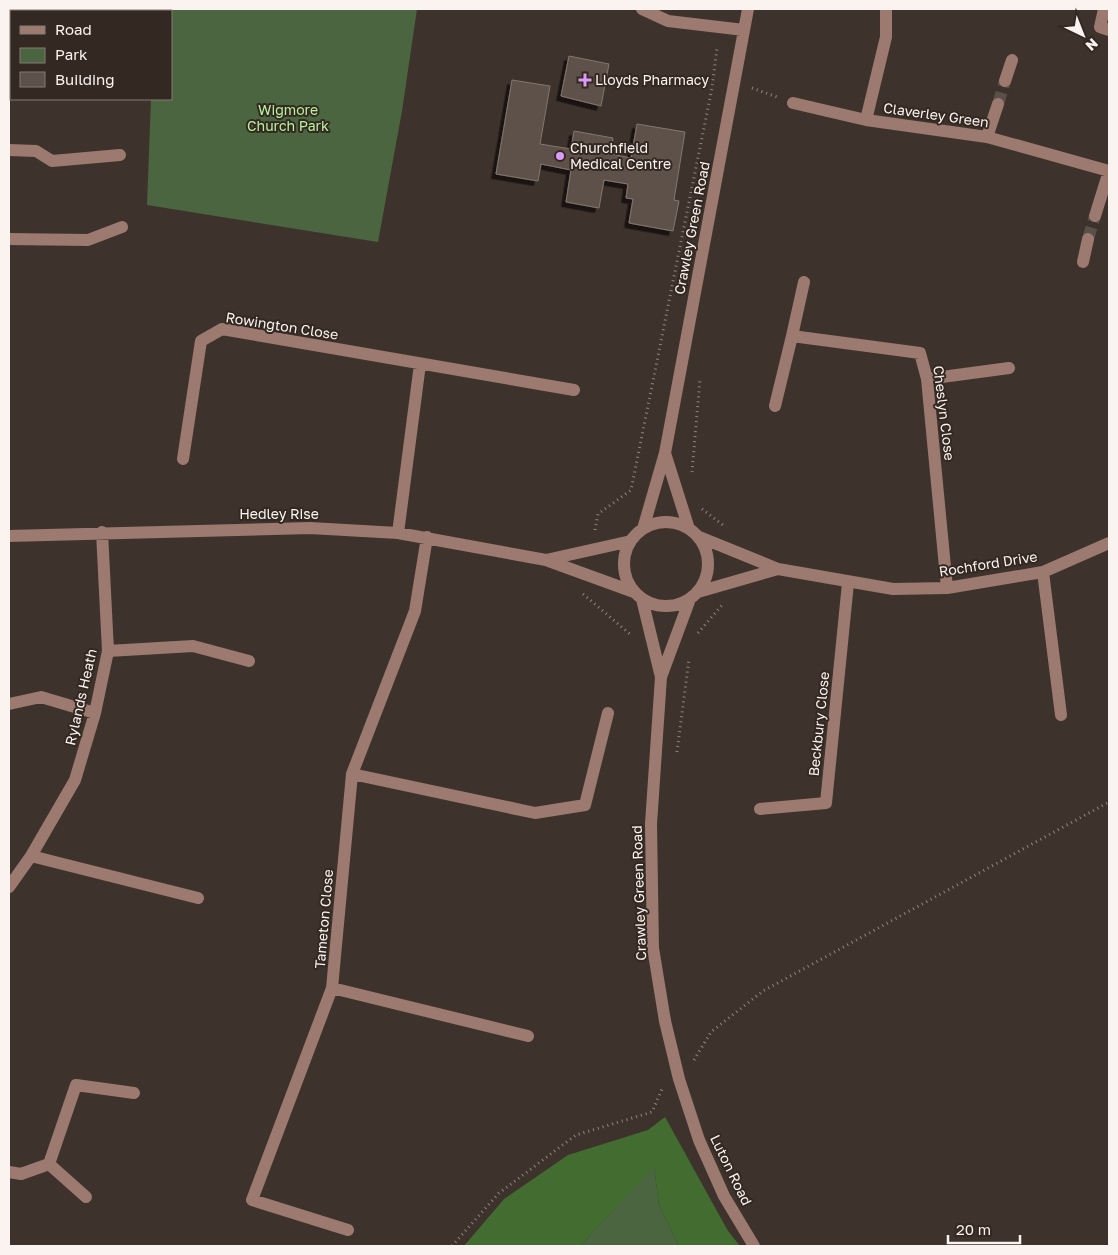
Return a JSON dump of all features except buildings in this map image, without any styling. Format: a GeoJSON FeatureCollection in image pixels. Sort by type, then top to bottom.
{"type":"FeatureCollection","features":[{"type":"Feature","properties":{"kind":"street"},"geometry":{"type":"LineString","coordinates":[[642,9],[668,21],[744,30]]}},
{"type":"Feature","properties":{"kind":"street","name":"Crawley Green Road"},"geometry":{"type":"LineString","coordinates":[[643,529],[665,453],[748,9]]}},
{"type":"Feature","properties":{"kind":"street","name":"Claverley Green"},"geometry":{"type":"LineString","coordinates":[[886,9],[886,36],[866,120],[988,137],[1109,171]]}},
{"type":"Feature","properties":{"kind":"street"},"geometry":{"type":"LineString","coordinates":[[1104,9],[1100,26],[1109,30]]}},
{"type":"Feature","properties":{"kind":"street"},"geometry":{"type":"LineString","coordinates":[[1005,81],[1012,60]]}},
{"type":"Feature","properties":{"kind":"street"},"geometry":{"type":"LineString","coordinates":[[793,103],[866,120]]}},
{"type":"Feature","properties":{"kind":"street"},"geometry":{"type":"LineString","coordinates":[[988,137],[998,104]]}},
{"type":"Feature","properties":{"kind":"street"},"geometry":{"type":"LineString","coordinates":[[9,150],[36,151],[52,161],[120,155]]}},
{"type":"Feature","properties":{"kind":"street"},"geometry":{"type":"LineString","coordinates":[[1095,216],[1109,171]]}},
{"type":"Feature","properties":{"kind":"street"},"geometry":{"type":"LineString","coordinates":[[9,239],[88,240],[122,227]]}},
{"type":"Feature","properties":{"kind":"street"},"geometry":{"type":"LineString","coordinates":[[1083,262],[1088,239]]}},
{"type":"Feature","properties":{"kind":"street"},"geometry":{"type":"LineString","coordinates":[[775,406],[804,282]]}},
{"type":"Feature","properties":{"kind":"street","name":"Rowington Close"},"geometry":{"type":"LineString","coordinates":[[183,458],[201,340],[222,328],[574,390]]}},
{"type":"Feature","properties":{"kind":"street","name":"Cheslyn Close"},"geometry":{"type":"LineString","coordinates":[[792,336],[920,353],[926,379],[947,588]]}},
{"type":"Feature","properties":{"kind":"street"},"geometry":{"type":"LineString","coordinates":[[398,533],[420,364]]}},
{"type":"Feature","properties":{"kind":"street"},"geometry":{"type":"LineString","coordinates":[[926,379],[1009,368]]}},
{"type":"Feature","properties":{"kind":"street","name":"Crawley Green Road"},"geometry":{"type":"LineString","coordinates":[[665,453],[693,532]]}},
{"type":"Feature","properties":{"kind":"street"},"geometry":{"type":"LineString","coordinates":[[666,522],[693,532],[704,546],[708,557],[705,581],[694,595],[681,604],[661,606],[638,595],[627,580],[624,566],[626,553],[631,540],[643,529],[654,524],[666,522]]}},
{"type":"Feature","properties":{"kind":"street","name":"Hedley Rise"},"geometry":{"type":"LineString","coordinates":[[9,536],[102,532],[310,528],[398,533],[546,560],[638,595]]}},
{"type":"Feature","properties":{"kind":"street","name":"Rylands Heath"},"geometry":{"type":"LineString","coordinates":[[9,887],[31,856],[75,780],[95,713],[108,651],[102,532]]}},
{"type":"Feature","properties":{"kind":"street","name":"Rochford Drive"},"geometry":{"type":"LineString","coordinates":[[693,532],[778,569],[848,583],[892,589],[947,588],[1043,572],[1109,543]]}},
{"type":"Feature","properties":{"kind":"street","name":"Tameton Close"},"geometry":{"type":"LineString","coordinates":[[348,1230],[252,1200],[332,988],[352,774],[415,611],[427,537]]}},
{"type":"Feature","properties":{"kind":"street","name":"Hedley Rise"},"geometry":{"type":"LineString","coordinates":[[546,560],[631,540]]}},
{"type":"Feature","properties":{"kind":"street","name":"Rochford Drive"},"geometry":{"type":"LineString","coordinates":[[694,595],[778,569]]}},
{"type":"Feature","properties":{"kind":"street"},"geometry":{"type":"LineString","coordinates":[[1043,572],[1061,715]]}},
{"type":"Feature","properties":{"kind":"street","name":"Beckbury Close"},"geometry":{"type":"LineString","coordinates":[[760,809],[826,803],[848,583]]}},
{"type":"Feature","properties":{"kind":"street","name":"Crawley Green Road"},"geometry":{"type":"LineString","coordinates":[[638,595],[661,677]]}},
{"type":"Feature","properties":{"kind":"street","name":"Crawley Green Road"},"geometry":{"type":"LineString","coordinates":[[687,1104],[665,1021],[653,948],[651,824],[661,677],[694,595]]}},
{"type":"Feature","properties":{"kind":"street"},"geometry":{"type":"LineString","coordinates":[[108,651],[193,646],[249,661]]}},
{"type":"Feature","properties":{"kind":"street"},"geometry":{"type":"LineString","coordinates":[[9,704],[40,697],[95,713]]}},
{"type":"Feature","properties":{"kind":"street"},"geometry":{"type":"LineString","coordinates":[[352,774],[535,813],[585,805],[608,713]]}},
{"type":"Feature","properties":{"kind":"street"},"geometry":{"type":"LineString","coordinates":[[31,856],[198,898]]}},
{"type":"Feature","properties":{"kind":"street"},"geometry":{"type":"LineString","coordinates":[[332,988],[528,1036]]}},
{"type":"Feature","properties":{"kind":"street"},"geometry":{"type":"LineString","coordinates":[[49,1164],[76,1085],[134,1093]]}},
{"type":"Feature","properties":{"kind":"street","name":"Luton Road"},"geometry":{"type":"LineString","coordinates":[[687,1104],[699,1140],[724,1196],[754,1246]]}},
{"type":"Feature","properties":{"kind":"street"},"geometry":{"type":"LineString","coordinates":[[9,1172],[21,1174],[49,1164]]}},
{"type":"Feature","properties":{"kind":"street"},"geometry":{"type":"LineString","coordinates":[[49,1164],[86,1197]]}},
{"type":"Feature","properties":{"kind":"path"},"geometry":{"type":"LineString","coordinates":[[593,538],[598,514],[631,490],[712,88],[717,48]]}},
{"type":"Feature","properties":{"kind":"path"},"geometry":{"type":"LineString","coordinates":[[747,86],[793,103]]}},
{"type":"Feature","properties":{"kind":"path"},"geometry":{"type":"LineString","coordinates":[[691,478],[700,376]]}},
{"type":"Feature","properties":{"kind":"path"},"geometry":{"type":"LineString","coordinates":[[699,507],[727,528]]}},
{"type":"Feature","properties":{"kind":"path"},"geometry":{"type":"LineString","coordinates":[[698,634],[724,604]]}},
{"type":"Feature","properties":{"kind":"path"},"geometry":{"type":"LineString","coordinates":[[676,756],[689,658]]}},
{"type":"Feature","properties":{"kind":"path"},"geometry":{"type":"LineString","coordinates":[[452,1246],[499,1193],[568,1141],[576,1136],[652,1112],[663,1088],[679,1079],[697,1056],[711,1032],[763,991],[1109,802]]}},
{"type":"Feature","properties":{"kind":"green space","name":"Wigmore Church Park"},"geometry":{"type":"Polygon","coordinates":[[[9,9],[417,9],[402,111],[378,242],[147,205],[151,100],[172,100],[172,10],[10,10],[9,18],[9,9]]]}},
{"type":"Feature","properties":{"kind":"green space"},"geometry":{"type":"Polygon","coordinates":[[[665,1117],[728,1231],[740,1246],[679,1246],[659,1205],[654,1167],[580,1246],[464,1246],[504,1199],[568,1155],[648,1130],[665,1117]]]}},
{"type":"Feature","properties":{"kind":"green space"},"geometry":{"type":"Polygon","coordinates":[[[654,1166],[659,1205],[679,1246],[580,1246],[654,1166]]]}},
{"type":"Feature","properties":{"kind":"tunnel"},"geometry":{"type":"LineString","coordinates":[[998,104],[1005,81]]}},
{"type":"Feature","properties":{"kind":"tunnel"},"geometry":{"type":"LineString","coordinates":[[1088,239],[1095,216]]}},
{"type":"Feature","properties":{"kind":"place","name":"Lloyds Pharmacy"},"geometry":{"type":"Point","coordinates":[585,80]}},
{"type":"Feature","properties":{"kind":"place","name":"Churchfield Medical Centre"},"geometry":{"type":"Point","coordinates":[560,156]}}]}
